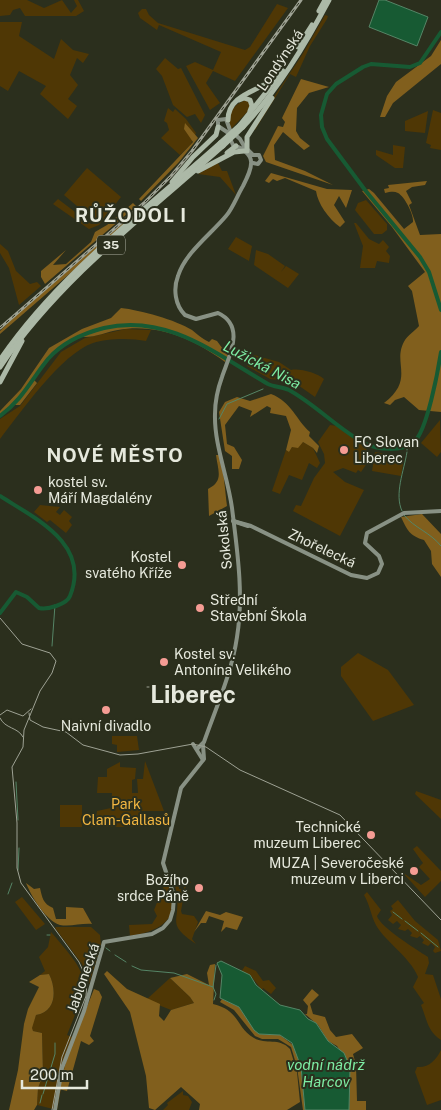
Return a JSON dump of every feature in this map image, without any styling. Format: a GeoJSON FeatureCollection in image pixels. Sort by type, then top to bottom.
{"type":"FeatureCollection","features":[{"type":"Feature","properties":{"kind":"highway","name":"Londýnská"},"geometry":{"type":"LineString","coordinates":[[242,126],[246,118],[281,77],[325,0]]}},
{"type":"Feature","properties":{"kind":"highway","name":"Londýnská"},"geometry":{"type":"LineString","coordinates":[[242,126],[281,77],[309,37],[329,0]]}},
{"type":"Feature","properties":{"kind":"highway","name":"35"},"geometry":{"type":"LineString","coordinates":[[236,101],[242,96],[281,77]]}},
{"type":"Feature","properties":{"kind":"highway","name":"35"},"geometry":{"type":"LineString","coordinates":[[246,151],[246,140],[281,77]]}},
{"type":"Feature","properties":{"kind":"highway"},"geometry":{"type":"LineString","coordinates":[[225,119],[236,101],[246,98],[251,101],[251,109],[246,118]]}},
{"type":"Feature","properties":{"kind":"highway","name":"35"},"geometry":{"type":"LineString","coordinates":[[239,144],[255,123]]}},
{"type":"Feature","properties":{"kind":"highway","name":"35"},"geometry":{"type":"LineString","coordinates":[[62,287],[185,179],[242,126]]}},
{"type":"Feature","properties":{"kind":"highway"},"geometry":{"type":"LineString","coordinates":[[160,196],[193,157],[216,135],[218,127]]}},
{"type":"Feature","properties":{"kind":"highway","name":"35"},"geometry":{"type":"LineString","coordinates":[[0,360],[29,323],[62,287],[160,196],[222,144]]}},
{"type":"Feature","properties":{"kind":"highway"},"geometry":{"type":"LineString","coordinates":[[216,161],[239,144]]}},
{"type":"Feature","properties":{"kind":"highway"},"geometry":{"type":"LineString","coordinates":[[185,179],[238,150],[246,151]]}},
{"type":"Feature","properties":{"kind":"highway","name":"35"},"geometry":{"type":"LineString","coordinates":[[0,367],[29,323]]}},
{"type":"Feature","properties":{"kind":"highway"},"geometry":{"type":"LineString","coordinates":[[0,354],[16,331],[29,323]]}},
{"type":"Feature","properties":{"kind":"highway"},"geometry":{"type":"LineString","coordinates":[[0,382],[29,323]]}},
{"type":"Feature","properties":{"kind":"main road"},"geometry":{"type":"LineString","coordinates":[[239,144],[225,119],[217,122],[218,127],[246,151]]}},
{"type":"Feature","properties":{"kind":"main road","name":"Sokolská"},"geometry":{"type":"LineString","coordinates":[[200,747],[223,686],[238,635],[240,587],[235,534],[232,506],[215,413],[218,390],[234,338],[232,327],[218,313],[196,319],[185,315],[177,303],[176,284],[183,265],[229,212],[253,162],[246,151]]}},
{"type":"Feature","properties":{"kind":"main road"},"geometry":{"type":"LineString","coordinates":[[232,506],[234,515],[242,524],[235,534]]}},
{"type":"Feature","properties":{"kind":"main road","name":"Zhořelecká"},"geometry":{"type":"LineString","coordinates":[[233,521],[253,528],[342,571],[367,578],[378,573],[382,564],[379,556],[366,544],[365,535],[379,525],[407,512],[441,511]]}},
{"type":"Feature","properties":{"kind":"main road"},"geometry":{"type":"LineString","coordinates":[[200,747],[204,759]]}},
{"type":"Feature","properties":{"kind":"main road"},"geometry":{"type":"LineString","coordinates":[[200,747],[204,759]]}},
{"type":"Feature","properties":{"kind":"main road","name":"Jablonecká"},"geometry":{"type":"LineString","coordinates":[[55,1110],[62,1068],[89,997],[104,942],[152,934],[163,928],[171,917],[173,892],[163,869],[163,863],[181,790],[204,759]]}},
{"type":"Feature","properties":{"kind":"green space"},"geometry":{"type":"Polygon","coordinates":[[[0,0],[27,0],[44,8],[62,0],[71,13],[77,6],[74,0],[78,0],[84,11],[76,16],[25,16],[20,8],[13,10],[10,15],[0,16],[0,0]]]}},
{"type":"Feature","properties":{"kind":"green space"},"geometry":{"type":"Polygon","coordinates":[[[277,4],[288,8],[235,81],[213,71],[206,83],[220,103],[210,110],[186,66],[195,62],[213,70],[221,52],[159,25],[157,30],[140,18],[138,13],[142,9],[146,9],[149,15],[158,23],[245,50],[250,47],[277,4]]]}},
{"type":"Feature","properties":{"kind":"green space"},"geometry":{"type":"Polygon","coordinates":[[[325,15],[328,16],[327,19],[310,46],[296,77],[290,74],[255,130],[253,128],[302,55],[325,15]]]}},
{"type":"Feature","properties":{"kind":"green space"},"geometry":{"type":"Polygon","coordinates":[[[0,22],[22,22],[19,36],[54,59],[61,39],[73,50],[89,54],[83,63],[77,58],[70,75],[78,85],[68,99],[77,106],[68,119],[40,94],[46,86],[19,71],[8,91],[0,86],[0,22]]]}},
{"type":"Feature","properties":{"kind":"green space"},"geometry":{"type":"Polygon","coordinates":[[[165,58],[178,69],[181,68],[205,115],[201,123],[195,114],[187,117],[173,105],[162,76],[156,69],[165,58]]]}},
{"type":"Feature","properties":{"kind":"green space"},"geometry":{"type":"Polygon","coordinates":[[[247,100],[250,104],[249,110],[231,129],[230,115],[234,107],[247,100]]]}},
{"type":"Feature","properties":{"kind":"green space"},"geometry":{"type":"Polygon","coordinates":[[[168,108],[173,112],[175,109],[186,119],[196,133],[191,144],[180,155],[161,138],[169,130],[167,123],[164,121],[168,108]]]}},
{"type":"Feature","properties":{"kind":"green space"},"geometry":{"type":"Polygon","coordinates":[[[433,110],[441,113],[441,150],[430,148],[431,145],[426,143],[433,110]]]}},
{"type":"Feature","properties":{"kind":"green space"},"geometry":{"type":"Polygon","coordinates":[[[428,111],[425,133],[405,131],[405,121],[428,111]]]}},
{"type":"Feature","properties":{"kind":"green space"},"geometry":{"type":"Polygon","coordinates":[[[393,145],[405,147],[403,168],[395,168],[376,155],[376,150],[393,155],[393,145]]]}},
{"type":"Feature","properties":{"kind":"green space"},"geometry":{"type":"Polygon","coordinates":[[[218,163],[222,171],[227,171],[236,195],[220,177],[198,174],[218,163]]]}},
{"type":"Feature","properties":{"kind":"green space"},"geometry":{"type":"Polygon","coordinates":[[[87,168],[121,197],[99,225],[89,229],[53,204],[58,199],[91,224],[97,223],[64,195],[87,168]]]}},
{"type":"Feature","properties":{"kind":"green space"},"geometry":{"type":"Polygon","coordinates":[[[366,200],[387,224],[387,230],[382,234],[374,234],[355,210],[358,203],[366,200]]]}},
{"type":"Feature","properties":{"kind":"green space"},"geometry":{"type":"Polygon","coordinates":[[[354,223],[369,239],[379,244],[383,240],[389,247],[386,251],[390,256],[389,263],[377,261],[375,268],[360,268],[363,246],[354,223]]]}},
{"type":"Feature","properties":{"kind":"green space"},"geometry":{"type":"Polygon","coordinates":[[[236,237],[252,246],[249,261],[228,249],[236,237]]]}},
{"type":"Feature","properties":{"kind":"green space"},"geometry":{"type":"Polygon","coordinates":[[[0,244],[8,251],[16,271],[30,284],[37,282],[41,286],[19,305],[9,268],[0,253],[0,244]]]}},
{"type":"Feature","properties":{"kind":"green space"},"geometry":{"type":"Polygon","coordinates":[[[256,250],[268,254],[285,266],[281,272],[286,266],[299,274],[288,288],[254,265],[256,250]]]}},
{"type":"Feature","properties":{"kind":"green space"},"geometry":{"type":"Polygon","coordinates":[[[126,329],[151,330],[146,341],[112,339],[93,343],[81,349],[42,385],[0,439],[0,419],[20,406],[61,352],[85,338],[126,329]]]}},
{"type":"Feature","properties":{"kind":"green space"},"geometry":{"type":"Polygon","coordinates":[[[254,355],[279,362],[291,370],[304,370],[324,379],[315,397],[285,376],[280,380],[270,379],[247,366],[254,355]]]}},
{"type":"Feature","properties":{"kind":"green space"},"geometry":{"type":"Polygon","coordinates":[[[440,420],[441,452],[437,457],[421,443],[440,420]]]}},
{"type":"Feature","properties":{"kind":"green space"},"geometry":{"type":"Polygon","coordinates":[[[330,425],[338,426],[366,447],[367,452],[372,456],[361,472],[358,470],[356,473],[343,468],[333,472],[345,482],[364,490],[340,536],[293,511],[296,505],[301,506],[314,478],[325,463],[324,454],[318,442],[330,425]]]}},
{"type":"Feature","properties":{"kind":"green space"},"geometry":{"type":"Polygon","coordinates":[[[303,442],[313,448],[320,463],[317,468],[309,463],[302,480],[289,475],[280,494],[272,491],[286,450],[289,452],[292,447],[303,442]]]}},
{"type":"Feature","properties":{"kind":"green space"},"geometry":{"type":"Polygon","coordinates":[[[375,452],[404,457],[401,476],[372,471],[375,452]]]}},
{"type":"Feature","properties":{"kind":"green space"},"geometry":{"type":"Polygon","coordinates":[[[40,505],[60,507],[56,512],[60,515],[64,510],[72,517],[69,521],[72,525],[66,533],[50,520],[47,522],[34,512],[40,505]]]}},
{"type":"Feature","properties":{"kind":"green space"},"geometry":{"type":"Polygon","coordinates":[[[358,653],[388,670],[414,705],[373,721],[341,676],[341,667],[358,653]]]}},
{"type":"Feature","properties":{"kind":"green space"},"geometry":{"type":"Polygon","coordinates":[[[112,736],[137,736],[139,750],[117,752],[117,745],[112,744],[112,736]]]}},
{"type":"Feature","properties":{"kind":"green space","name":"Park Clam-Gallasů"},"geometry":{"type":"Polygon","coordinates":[[[145,761],[164,811],[140,811],[140,827],[91,827],[96,818],[97,811],[111,808],[112,793],[97,793],[98,777],[107,777],[107,769],[120,762],[120,767],[136,768],[135,779],[132,780],[132,793],[138,793],[137,779],[143,779],[145,761]]]}},
{"type":"Feature","properties":{"kind":"green space"},"geometry":{"type":"Polygon","coordinates":[[[416,791],[441,800],[441,819],[415,794],[416,791]]]}},
{"type":"Feature","properties":{"kind":"green space"},"geometry":{"type":"Polygon","coordinates":[[[60,805],[82,805],[82,827],[60,827],[60,805]]]}},
{"type":"Feature","properties":{"kind":"green space"},"geometry":{"type":"Polygon","coordinates":[[[417,846],[441,871],[441,881],[425,897],[402,872],[421,885],[430,879],[419,867],[423,863],[413,849],[417,846]]]}},
{"type":"Feature","properties":{"kind":"green space"},"geometry":{"type":"Polygon","coordinates":[[[173,875],[179,877],[179,889],[184,889],[184,879],[191,882],[185,888],[181,911],[182,914],[194,916],[198,922],[192,939],[196,944],[181,932],[176,922],[177,894],[173,875]]]}},
{"type":"Feature","properties":{"kind":"green space"},"geometry":{"type":"Polygon","coordinates":[[[165,883],[167,883],[172,895],[173,905],[171,914],[166,921],[151,931],[130,936],[129,925],[152,924],[157,916],[154,910],[165,883]]]}},
{"type":"Feature","properties":{"kind":"green space"},"geometry":{"type":"Polygon","coordinates":[[[367,892],[381,910],[377,916],[380,921],[399,938],[428,957],[429,963],[425,974],[433,975],[441,999],[441,1040],[430,1029],[421,1005],[424,1003],[413,987],[418,977],[414,969],[378,928],[364,895],[367,892]]]}},
{"type":"Feature","properties":{"kind":"green space"},"geometry":{"type":"Polygon","coordinates":[[[22,897],[45,924],[36,930],[15,902],[22,897]]]}},
{"type":"Feature","properties":{"kind":"green space"},"geometry":{"type":"Polygon","coordinates":[[[398,900],[415,921],[438,940],[441,951],[435,953],[433,951],[435,947],[431,943],[428,946],[422,943],[424,940],[420,936],[417,938],[410,936],[412,933],[408,929],[405,931],[398,929],[401,925],[397,921],[393,924],[388,920],[392,915],[390,911],[393,909],[391,906],[398,900]]]}},
{"type":"Feature","properties":{"kind":"green space"},"geometry":{"type":"Polygon","coordinates":[[[56,927],[91,927],[100,935],[101,946],[89,984],[82,964],[56,927]]]}},
{"type":"Feature","properties":{"kind":"green space"},"geometry":{"type":"Polygon","coordinates":[[[51,932],[74,960],[83,980],[80,1001],[67,1035],[75,1038],[67,1058],[57,1110],[37,1105],[38,1088],[43,1075],[42,1033],[33,1031],[31,1028],[36,1015],[48,1010],[53,999],[52,980],[49,974],[40,975],[45,971],[39,957],[48,947],[51,932]]]}},
{"type":"Feature","properties":{"kind":"green space"},"geometry":{"type":"Polygon","coordinates":[[[245,966],[256,971],[263,981],[269,980],[276,988],[271,994],[263,988],[262,990],[250,975],[241,972],[245,966]]]}},
{"type":"Feature","properties":{"kind":"green space"},"geometry":{"type":"Polygon","coordinates":[[[170,978],[194,1003],[171,1010],[146,1000],[170,978]]]}},
{"type":"Feature","properties":{"kind":"green space"},"geometry":{"type":"Polygon","coordinates":[[[441,1050],[441,1100],[427,1105],[415,1072],[417,1067],[432,1063],[441,1050]]]}},
{"type":"Feature","properties":{"kind":"green space"},"geometry":{"type":"Polygon","coordinates":[[[183,1091],[183,1095],[188,1096],[192,1102],[189,1110],[163,1110],[168,1105],[167,1103],[183,1091]]]}},
{"type":"Feature","properties":{"kind":"shaded area"},"geometry":{"type":"Polygon","coordinates":[[[441,40],[441,64],[393,103],[385,117],[380,117],[387,96],[396,82],[431,56],[441,40]]]}},
{"type":"Feature","properties":{"kind":"shaded area"},"geometry":{"type":"Polygon","coordinates":[[[301,79],[329,87],[309,93],[297,108],[296,131],[300,138],[310,146],[304,150],[283,132],[274,145],[275,160],[305,171],[333,185],[266,162],[263,156],[278,126],[283,127],[285,122],[282,118],[301,79]]]}},
{"type":"Feature","properties":{"kind":"shaded area"},"geometry":{"type":"Polygon","coordinates":[[[185,123],[198,138],[179,162],[141,201],[139,199],[193,142],[184,129],[185,123]]]}},
{"type":"Feature","properties":{"kind":"shaded area"},"geometry":{"type":"Polygon","coordinates":[[[271,173],[327,189],[352,190],[346,208],[339,196],[334,205],[345,222],[340,227],[331,219],[321,206],[316,191],[285,178],[277,181],[273,179],[269,183],[265,181],[271,173]]]}},
{"type":"Feature","properties":{"kind":"shaded area"},"geometry":{"type":"Polygon","coordinates":[[[427,181],[425,185],[412,187],[406,191],[412,203],[409,205],[420,235],[441,234],[441,412],[419,410],[404,397],[395,400],[390,405],[384,403],[394,394],[399,386],[401,378],[401,348],[408,336],[419,326],[412,291],[408,286],[425,272],[392,227],[362,191],[369,189],[374,193],[404,229],[413,222],[408,206],[398,193],[385,193],[384,189],[389,188],[388,185],[427,181]]]}},
{"type":"Feature","properties":{"kind":"shaded area"},"geometry":{"type":"Polygon","coordinates":[[[133,203],[136,206],[134,208],[45,284],[41,277],[41,271],[66,250],[53,265],[66,264],[91,242],[95,232],[107,225],[133,203]]]}},
{"type":"Feature","properties":{"kind":"shaded area"},"geometry":{"type":"Polygon","coordinates":[[[137,211],[134,218],[0,334],[0,331],[17,314],[137,211]]]}},
{"type":"Feature","properties":{"kind":"shaded area"},"geometry":{"type":"Polygon","coordinates":[[[121,308],[158,316],[185,326],[209,342],[212,339],[217,341],[228,356],[225,362],[188,340],[161,331],[147,329],[133,328],[87,337],[77,336],[52,355],[33,379],[37,383],[20,405],[13,405],[0,416],[0,411],[21,389],[49,348],[82,329],[111,318],[121,308]]]}},
{"type":"Feature","properties":{"kind":"shaded area"},"geometry":{"type":"Polygon","coordinates":[[[271,394],[289,406],[310,432],[309,436],[319,446],[317,453],[303,442],[298,448],[292,447],[289,452],[286,450],[291,430],[286,416],[270,413],[271,408],[267,406],[250,417],[252,411],[239,406],[225,425],[227,444],[234,447],[242,460],[239,469],[232,469],[232,456],[225,451],[219,412],[225,402],[237,397],[250,401],[271,394]]]}},
{"type":"Feature","properties":{"kind":"shaded area"},"geometry":{"type":"Polygon","coordinates":[[[216,455],[220,455],[227,506],[209,516],[208,489],[216,483],[219,475],[216,455]]]}},
{"type":"Feature","properties":{"kind":"shaded area"},"geometry":{"type":"Polygon","coordinates":[[[422,514],[441,534],[441,577],[432,564],[431,551],[424,540],[415,537],[410,532],[401,517],[422,514]]]}},
{"type":"Feature","properties":{"kind":"shaded area"},"geometry":{"type":"Polygon","coordinates":[[[26,883],[34,889],[40,888],[45,902],[53,908],[56,919],[66,919],[66,907],[83,908],[92,924],[60,925],[55,923],[44,913],[26,883]]]}},
{"type":"Feature","properties":{"kind":"shaded area"},"geometry":{"type":"Polygon","coordinates":[[[206,911],[220,915],[226,912],[243,917],[237,930],[226,927],[221,932],[224,921],[209,916],[206,923],[201,923],[194,932],[206,911]]]}},
{"type":"Feature","properties":{"kind":"shaded area"},"geometry":{"type":"Polygon","coordinates":[[[215,964],[213,1004],[229,1011],[248,1034],[254,1038],[281,1043],[290,1049],[297,1072],[300,1102],[287,1110],[199,1110],[200,1104],[181,1087],[155,1110],[149,1108],[146,1076],[130,1012],[104,974],[107,971],[127,989],[160,1004],[159,1016],[164,1021],[171,1010],[194,1003],[170,978],[187,974],[209,985],[207,973],[210,965],[215,964]]]}},
{"type":"Feature","properties":{"kind":"shaded area"},"geometry":{"type":"Polygon","coordinates":[[[49,974],[52,980],[53,999],[48,1010],[36,1015],[32,1028],[33,1031],[42,1033],[43,1075],[38,1088],[37,1105],[34,1110],[9,1110],[18,1070],[24,1024],[28,1009],[39,987],[29,982],[40,975],[49,974]]]}},
{"type":"Feature","properties":{"kind":"shaded area"},"geometry":{"type":"Polygon","coordinates":[[[94,989],[99,991],[102,997],[90,1036],[94,1041],[89,1045],[81,1041],[67,1091],[59,1089],[67,1058],[94,989]]]}},
{"type":"Feature","properties":{"kind":"shaded area"},"geometry":{"type":"Polygon","coordinates":[[[312,989],[319,995],[310,1004],[313,1014],[325,1017],[330,1030],[336,1037],[352,1034],[363,1048],[353,1054],[356,1065],[357,1101],[366,1101],[366,1110],[349,1110],[350,1067],[337,1046],[328,1041],[318,1025],[305,1014],[307,1014],[308,1006],[303,1000],[312,989]]]}},
{"type":"Feature","properties":{"kind":"shaded area"},"geometry":{"type":"Polygon","coordinates":[[[222,999],[239,1007],[259,1034],[280,1035],[294,1046],[301,1068],[305,1110],[303,1110],[297,1067],[291,1047],[278,1039],[262,1039],[255,1036],[234,1010],[220,1002],[222,999]]]}},
{"type":"Feature","properties":{"kind":"water"},"geometry":{"type":"Polygon","coordinates":[[[379,0],[385,0],[428,17],[417,46],[369,27],[379,0]]]}},
{"type":"Feature","properties":{"kind":"water","name":"vodní nádrž Harcov"},"geometry":{"type":"Polygon","coordinates":[[[221,961],[250,975],[256,985],[280,1005],[300,1010],[308,1019],[316,1023],[328,1041],[344,1053],[350,1067],[349,1110],[305,1110],[301,1067],[292,1043],[280,1035],[259,1034],[254,1030],[239,1007],[220,998],[222,975],[217,963],[221,961]]]}},
{"type":"Feature","properties":{"kind":"waterway","name":"Lužická Nisa"},"geometry":{"type":"LineString","coordinates":[[441,32],[420,63],[410,67],[371,64],[336,84],[327,94],[321,115],[322,127],[327,139],[365,190],[420,257],[429,272],[441,310]]}},
{"type":"Feature","properties":{"kind":"waterway","name":"Lužická Nisa"},"geometry":{"type":"LineString","coordinates":[[0,416],[21,396],[48,359],[67,343],[104,328],[127,325],[149,326],[170,331],[190,339],[268,384],[289,390],[364,443],[382,448],[396,449],[409,445],[419,436],[431,400],[441,352]]}},
{"type":"Feature","properties":{"kind":"waterway"},"geometry":{"type":"LineString","coordinates":[[219,419],[227,404],[263,389]]}},
{"type":"Feature","properties":{"kind":"waterway"},"geometry":{"type":"LineString","coordinates":[[402,511],[399,490],[407,452]]}},
{"type":"Feature","properties":{"kind":"waterway","name":"Lužická Nisa"},"geometry":{"type":"LineString","coordinates":[[0,496],[44,524],[56,535],[67,548],[73,562],[74,578],[70,596],[65,602],[57,606],[39,608],[27,597],[16,592],[0,613]]}},
{"type":"Feature","properties":{"kind":"waterway"},"geometry":{"type":"LineString","coordinates":[[404,515],[441,546]]}},
{"type":"Feature","properties":{"kind":"waterway"},"geometry":{"type":"LineString","coordinates":[[52,646],[55,605]]}},
{"type":"Feature","properties":{"kind":"waterway"},"geometry":{"type":"LineString","coordinates":[[16,782],[18,820]]}},
{"type":"Feature","properties":{"kind":"waterway"},"geometry":{"type":"LineString","coordinates":[[18,870],[19,848]]}},
{"type":"Feature","properties":{"kind":"waterway"},"geometry":{"type":"LineString","coordinates":[[8,894],[12,883]]}},
{"type":"Feature","properties":{"kind":"waterway"},"geometry":{"type":"LineString","coordinates":[[393,912],[402,919]]}},
{"type":"Feature","properties":{"kind":"waterway"},"geometry":{"type":"LineString","coordinates":[[405,921],[418,931]]}},
{"type":"Feature","properties":{"kind":"waterway"},"geometry":{"type":"LineString","coordinates":[[421,933],[438,947]]}},
{"type":"Feature","properties":{"kind":"waterway"},"geometry":{"type":"LineString","coordinates":[[106,948],[110,951]]}},
{"type":"Feature","properties":{"kind":"waterway"},"geometry":{"type":"LineString","coordinates":[[115,955],[126,962]]}},
{"type":"Feature","properties":{"kind":"waterway"},"geometry":{"type":"LineString","coordinates":[[132,966],[141,970],[174,973],[213,987],[216,965]]}},
{"type":"Feature","properties":{"kind":"waterway"},"geometry":{"type":"LineString","coordinates":[[213,987],[216,994],[214,1000]]}},
{"type":"Feature","properties":{"kind":"waterway"},"geometry":{"type":"LineString","coordinates":[[43,1094],[55,1054],[55,1043]]}},
{"type":"Feature","properties":{"kind":"waterway"},"geometry":{"type":"LineString","coordinates":[[40,1103],[42,1095]]}},
{"type":"Feature","properties":{"kind":"tram line"},"geometry":{"type":"LineString","coordinates":[[0,618],[22,644],[50,653],[56,661],[52,673],[40,691],[24,730],[23,747],[12,767],[17,823],[17,868],[21,883],[79,962],[87,980],[86,996],[62,1057],[52,1110]]}},
{"type":"Feature","properties":{"kind":"tram line"},"geometry":{"type":"LineString","coordinates":[[0,715],[7,710],[23,716],[31,709]]}},
{"type":"Feature","properties":{"kind":"tram line"},"geometry":{"type":"LineString","coordinates":[[29,713],[30,720],[43,727],[66,732],[83,745],[120,755],[138,754],[193,744],[206,747],[240,770],[340,815],[441,920]]}},
{"type":"Feature","properties":{"kind":"tram line"},"geometry":{"type":"LineString","coordinates":[[0,718],[2,722],[18,731],[23,737]]}},
{"type":"Feature","properties":{"kind":"railway"},"geometry":{"type":"LineString","coordinates":[[0,328],[144,203],[171,176],[192,151],[301,0]]}},
{"type":"Feature","properties":{"kind":"place","name":"FC Slovan Liberec"},"geometry":{"type":"Point","coordinates":[344,450]}},
{"type":"Feature","properties":{"kind":"place","name":"kostel sv. Máří Magdalény"},"geometry":{"type":"Point","coordinates":[38,490]}},
{"type":"Feature","properties":{"kind":"place","name":"Kostel svatého Kříže"},"geometry":{"type":"Point","coordinates":[182,565]}},
{"type":"Feature","properties":{"kind":"place","name":"Střední Stavební Škola"},"geometry":{"type":"Point","coordinates":[200,608]}},
{"type":"Feature","properties":{"kind":"place","name":"Kostel sv. Antonína Velikého"},"geometry":{"type":"Point","coordinates":[164,662]}},
{"type":"Feature","properties":{"kind":"place","name":"Naivní divadlo"},"geometry":{"type":"Point","coordinates":[106,710]}},
{"type":"Feature","properties":{"kind":"place","name":"Technické muzeum Liberec"},"geometry":{"type":"Point","coordinates":[371,835]}},
{"type":"Feature","properties":{"kind":"place","name":"MUZA | Severočeské muzeum v Liberci"},"geometry":{"type":"Point","coordinates":[414,871]}},
{"type":"Feature","properties":{"kind":"place","name":"Božího srdce Páně"},"geometry":{"type":"Point","coordinates":[199,888]}},
{"type":"Feature","properties":{"kind":"district","name":"RŮŽODOL I"},"geometry":{"type":"Point","coordinates":[131,215]}},
{"type":"Feature","properties":{"kind":"district","name":"NOVÉ MĚSTO"},"geometry":{"type":"Point","coordinates":[115,455]}},
{"type":"Feature","properties":{"kind":"district","name":"Liberec"},"geometry":{"type":"Point","coordinates":[193,695]}}]}
